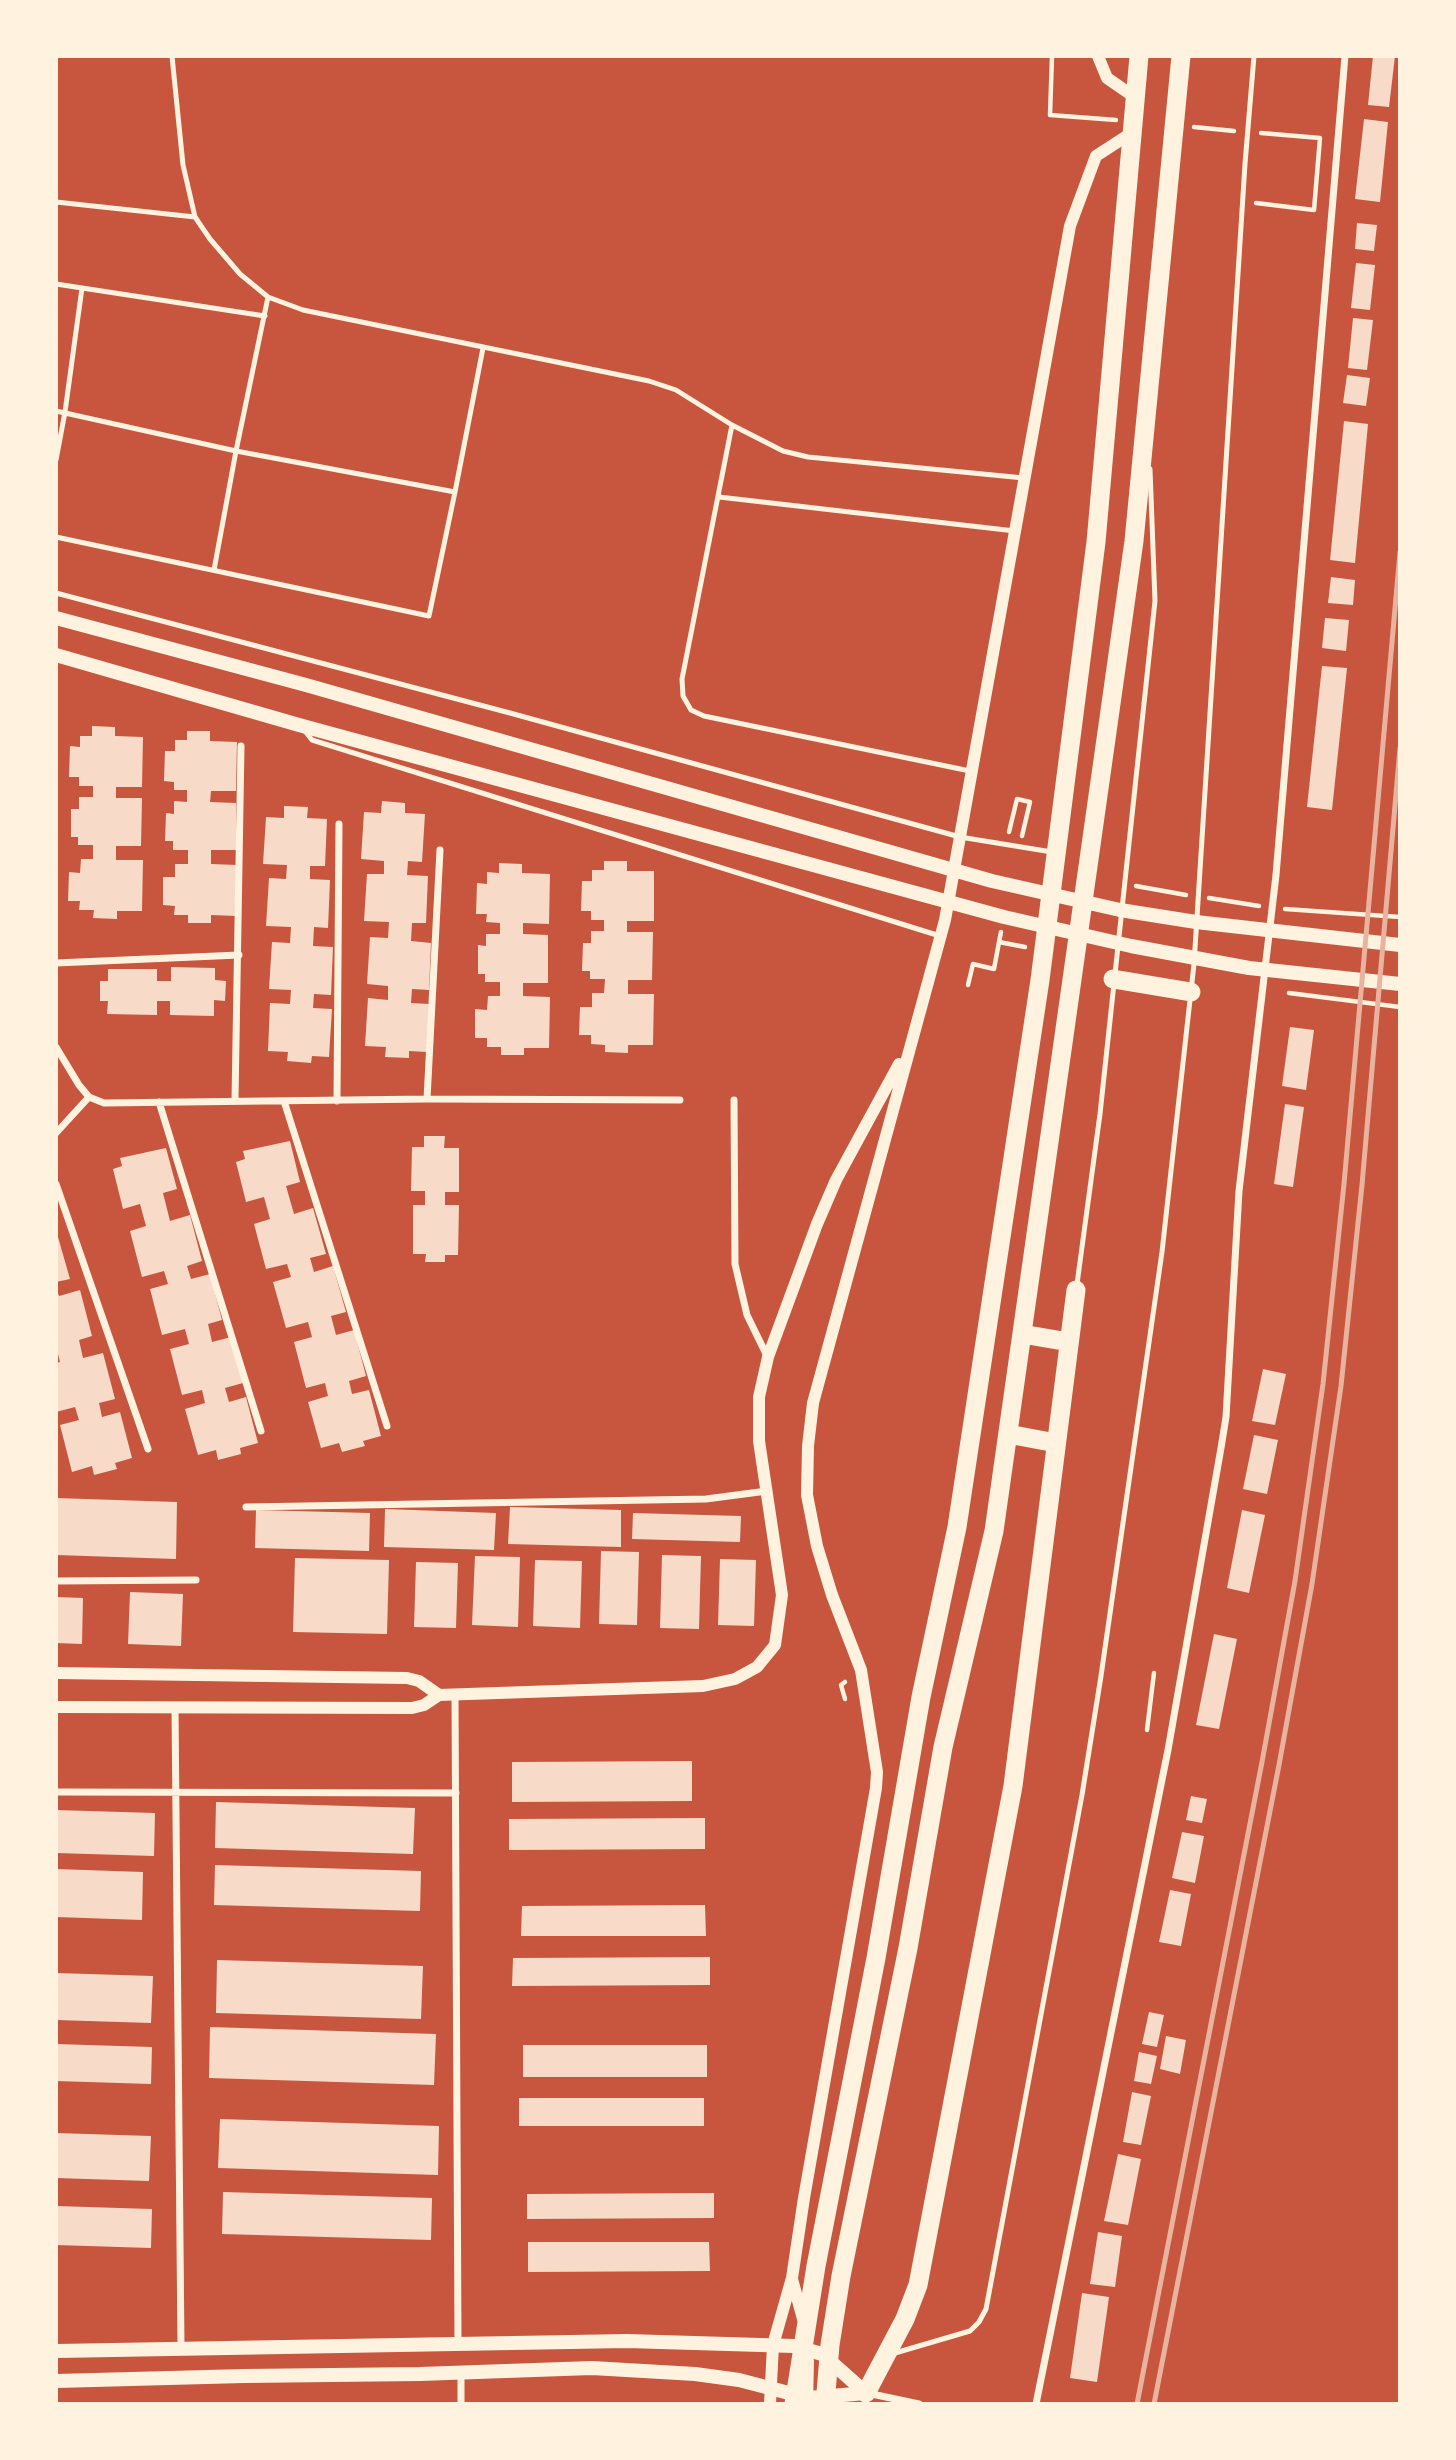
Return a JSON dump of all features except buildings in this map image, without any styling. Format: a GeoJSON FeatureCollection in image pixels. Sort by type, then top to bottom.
{"type":"FeatureCollection","features":[{"type":"Feature","properties":{"kind":"highway"},"geometry":{"type":"LineString","coordinates":[[808,2402],[816,2266],[876,1958],[921,1697],[957,1527],[1040,980],[1096,542],[1139,56]]}},
{"type":"Feature","properties":{"kind":"highway"},"geometry":{"type":"LineString","coordinates":[[808,2402],[830,2345],[841,2276],[908,1948],[943,1747],[993,1531],[1134,541],[1181,56]]}},
{"type":"Feature","properties":{"kind":"highway"},"geometry":{"type":"LineString","coordinates":[[1113,979],[1191,992]]}},
{"type":"Feature","properties":{"kind":"highway"},"geometry":{"type":"LineString","coordinates":[[866,2393],[905,2319],[919,2285],[1016,1760],[1076,1290]]}},
{"type":"Feature","properties":{"kind":"highway"},"geometry":{"type":"LineString","coordinates":[[1022,1334],[1069,1342]]}},
{"type":"Feature","properties":{"kind":"highway"},"geometry":{"type":"LineString","coordinates":[[1008,1434],[1056,1443]]}},
{"type":"Feature","properties":{"kind":"main road"},"geometry":{"type":"LineString","coordinates":[[56,618],[306,685],[1012,886],[1119,910],[1196,922],[1400,945]]}},
{"type":"Feature","properties":{"kind":"main road"},"geometry":{"type":"LineString","coordinates":[[56,655],[299,725],[1004,917],[1130,946],[1249,968],[1400,984]]}},
{"type":"Feature","properties":{"kind":"main road"},"geometry":{"type":"LineString","coordinates":[[56,2351],[627,2340],[794,2346],[822,2354],[866,2393]]}},
{"type":"Feature","properties":{"kind":"main road"},"geometry":{"type":"LineString","coordinates":[[56,2381],[605,2369],[695,2374],[739,2380],[770,2397],[808,2402],[866,2393]]}},
{"type":"Feature","properties":{"kind":"street"},"geometry":{"type":"LineString","coordinates":[[1098,56],[1107,78],[1136,98]]}},
{"type":"Feature","properties":{"kind":"street"},"geometry":{"type":"LineString","coordinates":[[1036,2404],[1168,1750],[1223,1438],[1239,1191],[1276,875],[1345,56]]}},
{"type":"Feature","properties":{"kind":"street"},"geometry":{"type":"LineString","coordinates":[[770,2397],[773,2345],[792,2278],[877,1772],[861,1670],[832,1595],[817,1546],[807,1495],[808,1446],[813,1403],[940,936],[1070,226],[1096,156],[1133,132]]}},
{"type":"Feature","properties":{"kind":"street"},"geometry":{"type":"LineString","coordinates":[[234,1100],[239,955],[241,746]]}},
{"type":"Feature","properties":{"kind":"street"},"geometry":{"type":"LineString","coordinates":[[337,1101],[340,824]]}},
{"type":"Feature","properties":{"kind":"street"},"geometry":{"type":"LineString","coordinates":[[427,1099],[440,850]]}},
{"type":"Feature","properties":{"kind":"street"},"geometry":{"type":"LineString","coordinates":[[56,963],[239,955]]}},
{"type":"Feature","properties":{"kind":"street"},"geometry":{"type":"LineString","coordinates":[[56,1707],[412,1708],[424,1705],[439,1695],[703,1686],[735,1679],[757,1667],[775,1645],[782,1595],[759,1441],[759,1397],[768,1357],[831,1191],[910,1045]]}},
{"type":"Feature","properties":{"kind":"street"},"geometry":{"type":"LineString","coordinates":[[56,1047],[89,1097],[104,1103],[234,1100],[680,1100]]}},
{"type":"Feature","properties":{"kind":"street"},"geometry":{"type":"LineString","coordinates":[[56,1133],[89,1097]]}},
{"type":"Feature","properties":{"kind":"street"},"geometry":{"type":"LineString","coordinates":[[734,1100],[735,1264],[747,1315],[768,1357]]}},
{"type":"Feature","properties":{"kind":"street"},"geometry":{"type":"LineString","coordinates":[[284,1101],[387,1426]]}},
{"type":"Feature","properties":{"kind":"street"},"geometry":{"type":"LineString","coordinates":[[159,1102],[261,1431]]}},
{"type":"Feature","properties":{"kind":"street"},"geometry":{"type":"LineString","coordinates":[[56,1184],[148,1449]]}},
{"type":"Feature","properties":{"kind":"street"},"geometry":{"type":"LineString","coordinates":[[246,1507],[706,1499],[768,1491]]}},
{"type":"Feature","properties":{"kind":"street"},"geometry":{"type":"LineString","coordinates":[[56,1581],[196,1580]]}},
{"type":"Feature","properties":{"kind":"street"},"geometry":{"type":"LineString","coordinates":[[56,1673],[407,1678],[419,1681],[439,1695]]}},
{"type":"Feature","properties":{"kind":"street"},"geometry":{"type":"LineString","coordinates":[[455,1694],[458,2342]]}},
{"type":"Feature","properties":{"kind":"street"},"geometry":{"type":"LineString","coordinates":[[175,1709],[181,2349]]}},
{"type":"Feature","properties":{"kind":"street"},"geometry":{"type":"LineString","coordinates":[[56,1792],[456,1793]]}},
{"type":"Feature","properties":{"kind":"street"},"geometry":{"type":"LineString","coordinates":[[792,2278],[808,2350],[808,2402]]}},
{"type":"Feature","properties":{"kind":"street"},"geometry":{"type":"LineString","coordinates":[[461,2373],[461,2404]]}},
{"type":"Feature","properties":{"kind":"street"},"geometry":{"type":"LineString","coordinates":[[866,2393],[919,2404]]}},
{"type":"Feature","properties":{"kind":"lane"},"geometry":{"type":"LineString","coordinates":[[173,56],[183,165],[195,217],[240,274],[268,296],[303,310],[649,381],[676,390],[732,425],[783,450],[808,457],[1024,478]]}},
{"type":"Feature","properties":{"kind":"lane"},"geometry":{"type":"LineString","coordinates":[[885,2356],[970,2331],[986,2309],[1080,1809],[1162,1252],[1191,992],[1242,202],[1254,56]]}},
{"type":"Feature","properties":{"kind":"lane"},"geometry":{"type":"LineString","coordinates":[[56,202],[195,217]]}},
{"type":"Feature","properties":{"kind":"lane"},"geometry":{"type":"LineString","coordinates":[[56,284],[265,316]]}},
{"type":"Feature","properties":{"kind":"lane"},"geometry":{"type":"LineString","coordinates":[[56,460],[82,288]]}},
{"type":"Feature","properties":{"kind":"lane"},"geometry":{"type":"LineString","coordinates":[[214,570],[268,296]]}},
{"type":"Feature","properties":{"kind":"lane"},"geometry":{"type":"LineString","coordinates":[[56,537],[429,616],[483,348]]}},
{"type":"Feature","properties":{"kind":"lane"},"geometry":{"type":"LineString","coordinates":[[1076,1290],[1100,1114],[1155,601],[1147,407]]}},
{"type":"Feature","properties":{"kind":"lane"},"geometry":{"type":"LineString","coordinates":[[56,411],[236,451],[456,492]]}},
{"type":"Feature","properties":{"kind":"lane"},"geometry":{"type":"LineString","coordinates":[[732,425],[682,679],[682,696],[691,710],[704,716],[971,771]]}},
{"type":"Feature","properties":{"kind":"lane"},"geometry":{"type":"LineString","coordinates":[[719,497],[1015,531]]}},
{"type":"Feature","properties":{"kind":"lane"},"geometry":{"type":"LineString","coordinates":[[56,593],[960,837],[1056,852]]}},
{"type":"Feature","properties":{"kind":"lane"},"geometry":{"type":"LineString","coordinates":[[299,725],[312,740],[940,936]]}},
{"type":"Feature","properties":{"kind":"path"},"geometry":{"type":"LineString","coordinates":[[1050,115],[1052,56]]}},
{"type":"Feature","properties":{"kind":"path"},"geometry":{"type":"LineString","coordinates":[[1242,202],[1314,210],[1320,138]]}},
{"type":"Feature","properties":{"kind":"path"},"geometry":{"type":"LineString","coordinates":[[1009,832],[1017,799],[1030,802]]}},
{"type":"Feature","properties":{"kind":"path"},"geometry":{"type":"LineString","coordinates":[[968,985],[973,964],[994,970],[999,942]]}},
{"type":"Feature","properties":{"kind":"path"},"geometry":{"type":"LineString","coordinates":[[1147,1730],[1154,1673]]}},
{"type":"Feature","properties":{"kind":"path"},"geometry":{"type":"LineString","coordinates":[[841,1685],[845,1699]]}},
{"type":"Feature","properties":{"kind":"railway"},"geometry":{"type":"LineString","coordinates":[[1137,2404],[1262,1762],[1295,1581],[1323,1384],[1344,1184],[1400,552]]}},
{"type":"Feature","properties":{"kind":"railway"},"geometry":{"type":"LineString","coordinates":[[1154,2404],[1312,1584],[1341,1386],[1362,1185],[1400,748]]}}]}
